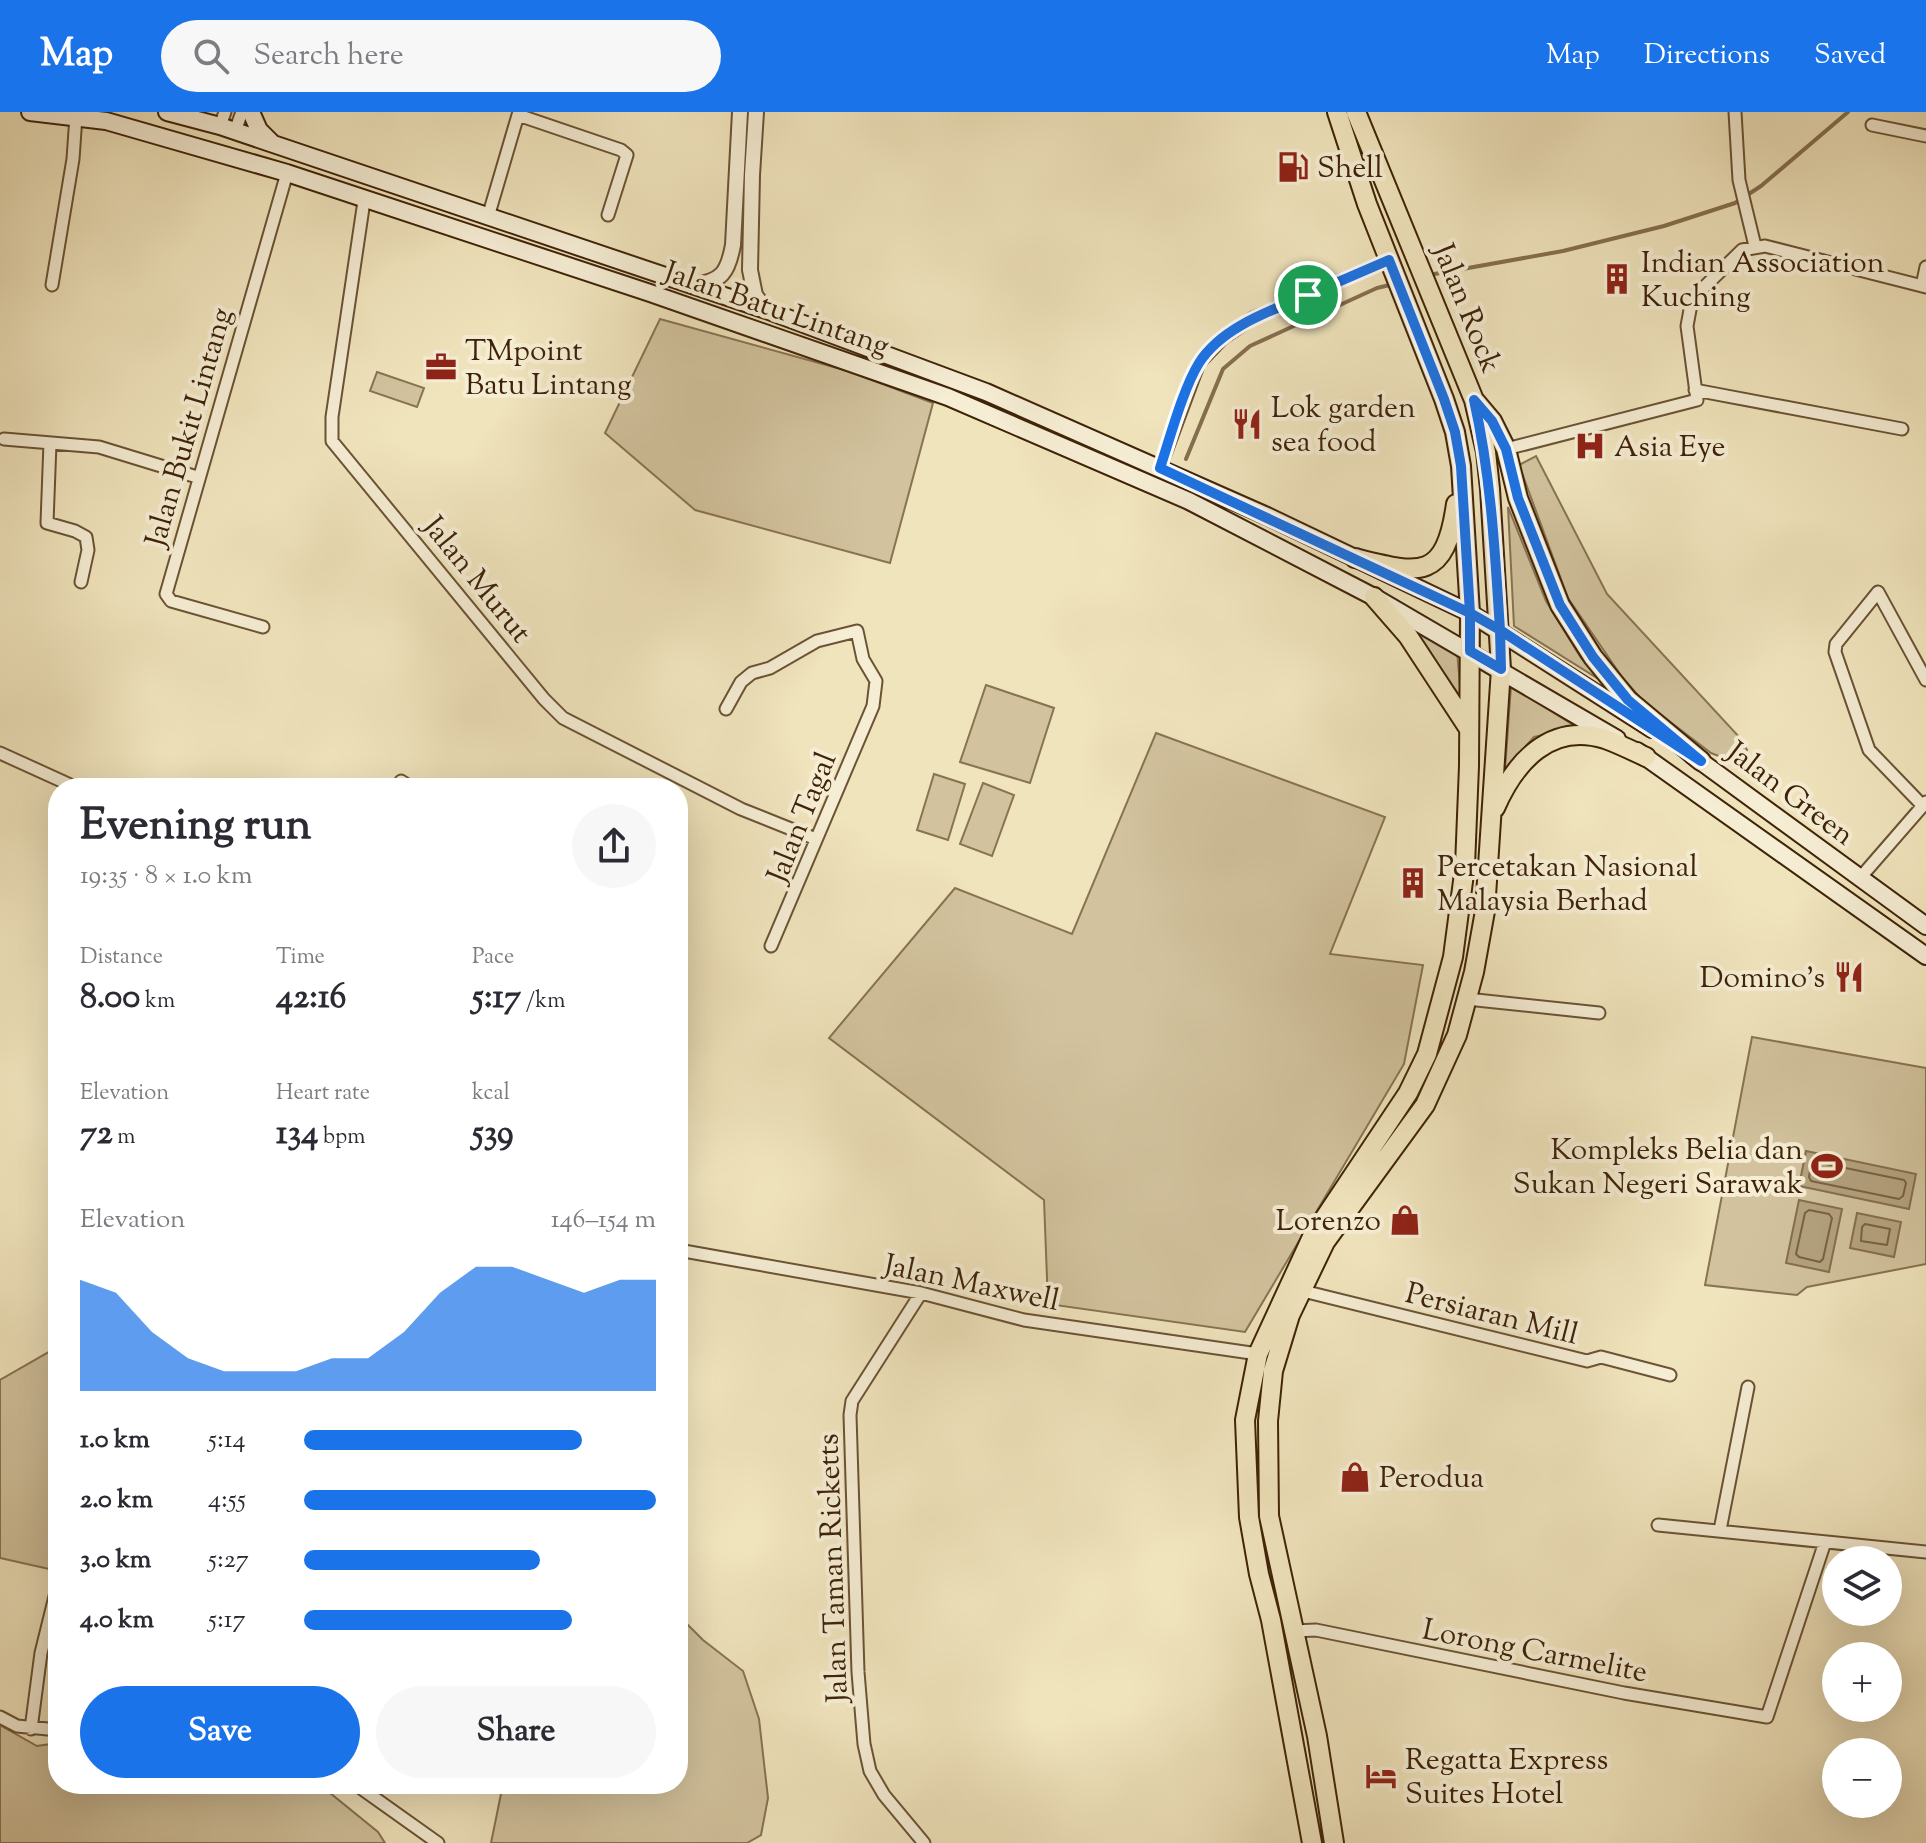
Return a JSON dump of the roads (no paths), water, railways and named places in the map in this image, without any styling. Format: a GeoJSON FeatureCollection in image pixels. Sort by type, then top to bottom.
{"type":"FeatureCollection","features":[{"type":"Feature","properties":{"kind":"main road","name":"Jalan Batu Lintang"},"geometry":{"type":"LineString","coordinates":[[30,112],[76,116],[154,133],[287,173],[364,201],[650,293],[948,397],[1189,501],[1374,597],[1501,669]]}},
{"type":"Feature","properties":{"kind":"main road","name":"Jalan Batu Lintang"},"geometry":{"type":"LineString","coordinates":[[167,112],[226,127],[766,310],[986,392],[1160,468],[1470,613]]}},
{"type":"Feature","properties":{"kind":"main road"},"geometry":{"type":"LineString","coordinates":[[251,112],[259,130],[274,144]]}},
{"type":"Feature","properties":{"kind":"main road","name":"Jalan Rock"},"geometry":{"type":"LineString","coordinates":[[1312,1843],[1249,1517],[1245,1420],[1258,1354],[1312,1237],[1408,1093],[1427,1054],[1453,957],[1468,826],[1470,613],[1461,466],[1444,399],[1367,204],[1337,112]]}},
{"type":"Feature","properties":{"kind":"main road","name":"Jalan Rock"},"geometry":{"type":"LineString","coordinates":[[1334,1843],[1317,1736],[1269,1516],[1268,1421],[1273,1371],[1290,1315],[1325,1242],[1425,1105],[1448,1059],[1467,999],[1485,911],[1501,669],[1487,464],[1474,400],[1356,112]]}},
{"type":"Feature","properties":{"kind":"main road"},"geometry":{"type":"LineString","coordinates":[[154,133],[226,127],[265,167]]}},
{"type":"Feature","properties":{"kind":"main road"},"geometry":{"type":"LineString","coordinates":[[1474,400],[1492,421],[1506,449],[1518,498],[1560,605],[1593,657],[1628,700],[1701,761]]}},
{"type":"Feature","properties":{"kind":"main road"},"geometry":{"type":"LineString","coordinates":[[1355,558],[1406,570],[1422,568],[1439,557],[1446,550],[1453,523],[1461,466]]}},
{"type":"Feature","properties":{"kind":"main road"},"geometry":{"type":"LineString","coordinates":[[1374,597],[1408,636],[1469,729]]}},
{"type":"Feature","properties":{"kind":"main road","name":"Jalan Green"},"geometry":{"type":"LineString","coordinates":[[1470,613],[1701,761],[1926,926]]}},
{"type":"Feature","properties":{"kind":"main road","name":"Jalan Green"},"geometry":{"type":"LineString","coordinates":[[1501,669],[1646,757],[1926,956]]}},
{"type":"Feature","properties":{"kind":"main road"},"geometry":{"type":"LineString","coordinates":[[1490,820],[1505,785],[1525,756],[1542,746],[1565,737],[1581,735],[1604,739],[1646,757]]}},
{"type":"Feature","properties":{"kind":"street"},"geometry":{"type":"LineString","coordinates":[[226,127],[242,112]]}},
{"type":"Feature","properties":{"kind":"street"},"geometry":{"type":"LineString","coordinates":[[692,286],[718,279],[729,267],[733,245],[740,112]]}},
{"type":"Feature","properties":{"kind":"street"},"geometry":{"type":"LineString","coordinates":[[756,112],[750,270],[755,295],[766,310]]}},
{"type":"Feature","properties":{"kind":"street"},"geometry":{"type":"LineString","coordinates":[[1735,112],[1739,180],[1755,246]]}},
{"type":"Feature","properties":{"kind":"street"},"geometry":{"type":"LineString","coordinates":[[488,217],[518,115],[621,150],[627,155],[608,215]]}},
{"type":"Feature","properties":{"kind":"street"},"geometry":{"type":"LineString","coordinates":[[52,285],[73,159],[76,116]]}},
{"type":"Feature","properties":{"kind":"street"},"geometry":{"type":"LineString","coordinates":[[1872,125],[1926,136]]}},
{"type":"Feature","properties":{"kind":"street","name":"Jalan Bukit Lintang"},"geometry":{"type":"LineString","coordinates":[[263,627],[171,601],[166,594],[197,477],[287,173]]}},
{"type":"Feature","properties":{"kind":"street","name":"Jalan Murut"},"geometry":{"type":"LineString","coordinates":[[364,201],[332,417],[332,441],[544,699],[563,718],[680,778]]}},
{"type":"Feature","properties":{"kind":"street"},"geometry":{"type":"LineString","coordinates":[[1506,449],[1697,400],[1687,326],[1692,299],[1742,250],[1765,246],[1924,286],[1926,267]]}},
{"type":"Feature","properties":{"kind":"street"},"geometry":{"type":"LineString","coordinates":[[1160,468],[1199,363],[1223,338],[1253,318],[1391,265]]}},
{"type":"Feature","properties":{"kind":"street"},"geometry":{"type":"LineString","coordinates":[[1695,390],[1902,429]]}},
{"type":"Feature","properties":{"kind":"street"},"geometry":{"type":"LineString","coordinates":[[4,439],[99,447],[197,477]]}},
{"type":"Feature","properties":{"kind":"street"},"geometry":{"type":"LineString","coordinates":[[50,443],[47,523],[86,537],[88,550],[81,582]]}},
{"type":"Feature","properties":{"kind":"street"},"geometry":{"type":"LineString","coordinates":[[1860,878],[1924,803],[1869,750],[1835,652],[1836,644],[1878,592],[1926,680]]}},
{"type":"Feature","properties":{"kind":"street","name":"Jalan Tagal"},"geometry":{"type":"LineString","coordinates":[[726,709],[741,682],[752,673],[770,668],[817,641],[857,631],[863,659],[876,681],[873,706],[771,946]]}},
{"type":"Feature","properties":{"kind":"street"},"geometry":{"type":"LineString","coordinates":[[0,753],[55,778]]}},
{"type":"Feature","properties":{"kind":"street","name":"Jalan Murut"},"geometry":{"type":"LineString","coordinates":[[688,782],[741,809],[816,839]]}},
{"type":"Feature","properties":{"kind":"street"},"geometry":{"type":"LineString","coordinates":[[1467,999],[1599,1013]]}},
{"type":"Feature","properties":{"kind":"street","name":"Jalan Maxwell"},"geometry":{"type":"LineString","coordinates":[[688,1252],[921,1293],[1024,1320],[1258,1354]]}},
{"type":"Feature","properties":{"kind":"street","name":"Persiaran Mill"},"geometry":{"type":"LineString","coordinates":[[1303,1291],[1587,1361],[1601,1357],[1670,1375]]}},
{"type":"Feature","properties":{"kind":"street","name":"Jalan Taman Ricketts"},"geometry":{"type":"LineString","coordinates":[[921,1293],[852,1401],[850,1415],[858,1672],[864,1744],[870,1771],[884,1795],[924,1843]]}},
{"type":"Feature","properties":{"kind":"street"},"geometry":{"type":"LineString","coordinates":[[1720,1530],[1748,1387]]}},
{"type":"Feature","properties":{"kind":"street"},"geometry":{"type":"LineString","coordinates":[[1658,1525],[1926,1552]]}},
{"type":"Feature","properties":{"kind":"street","name":"Lorong Carmelite"},"geometry":{"type":"LineString","coordinates":[[1294,1631],[1316,1630],[1624,1693],[1767,1717],[1825,1542]]}},
{"type":"Feature","properties":{"kind":"street"},"geometry":{"type":"LineString","coordinates":[[31,1729],[48,1625]]}},
{"type":"Feature","properties":{"kind":"street"},"geometry":{"type":"LineString","coordinates":[[0,1717],[17,1726],[48,1730]]}},
{"type":"Feature","properties":{"kind":"street"},"geometry":{"type":"LineString","coordinates":[[369,1794],[438,1843]]}},
{"type":"Feature","properties":{"kind":"water"},"geometry":{"type":"Polygon","coordinates":[[[1806,1151],[1916,1174],[1909,1209],[1799,1186],[1806,1151]]]}},
{"type":"Feature","properties":{"kind":"water"},"geometry":{"type":"Polygon","coordinates":[[[1799,1200],[1842,1209],[1829,1272],[1786,1263],[1799,1200]]]}},
{"type":"Feature","properties":{"kind":"water"},"geometry":{"type":"Polygon","coordinates":[[[1857,1213],[1901,1222],[1894,1257],[1850,1248],[1857,1213]]]}},
{"type":"Feature","properties":{"kind":"waterway"},"geometry":{"type":"LineString","coordinates":[[1429,275],[1563,251],[1664,226],[1735,203],[1761,186],[1848,112]]}},
{"type":"Feature","properties":{"kind":"waterway"},"geometry":{"type":"LineString","coordinates":[[1186,459],[1223,369],[1250,346],[1377,288],[1394,284]]}},
{"type":"Feature","properties":{"kind":"place","name":"Shell"},"geometry":{"type":"Point","coordinates":[1293,167]}},
{"type":"Feature","properties":{"kind":"place","name":"Indian Association Kuching"},"geometry":{"type":"Point","coordinates":[1617,279]}},
{"type":"Feature","properties":{"kind":"place","name":"TMpoint Batu Lintang"},"geometry":{"type":"Point","coordinates":[441,367]}},
{"type":"Feature","properties":{"kind":"place","name":"Lok garden sea food"},"geometry":{"type":"Point","coordinates":[1247,424]}},
{"type":"Feature","properties":{"kind":"place","name":"Asia Eye"},"geometry":{"type":"Point","coordinates":[1590,446]}},
{"type":"Feature","properties":{"kind":"place","name":"Percetakan Nasional Malaysia Berhad"},"geometry":{"type":"Point","coordinates":[1413,883]}},
{"type":"Feature","properties":{"kind":"place","name":"Domino's"},"geometry":{"type":"Point","coordinates":[1849,977]}},
{"type":"Feature","properties":{"kind":"place","name":"Kompleks Belia dan Sukan Negeri Sarawak"},"geometry":{"type":"Point","coordinates":[1827,1166]}},
{"type":"Feature","properties":{"kind":"place","name":"Lorenzo"},"geometry":{"type":"Point","coordinates":[1405,1220]}},
{"type":"Feature","properties":{"kind":"place","name":"Perodua"},"geometry":{"type":"Point","coordinates":[1355,1477]}},
{"type":"Feature","properties":{"kind":"place","name":"Regatta Express Suites Hotel"},"geometry":{"type":"Point","coordinates":[1381,1776]}}]}
